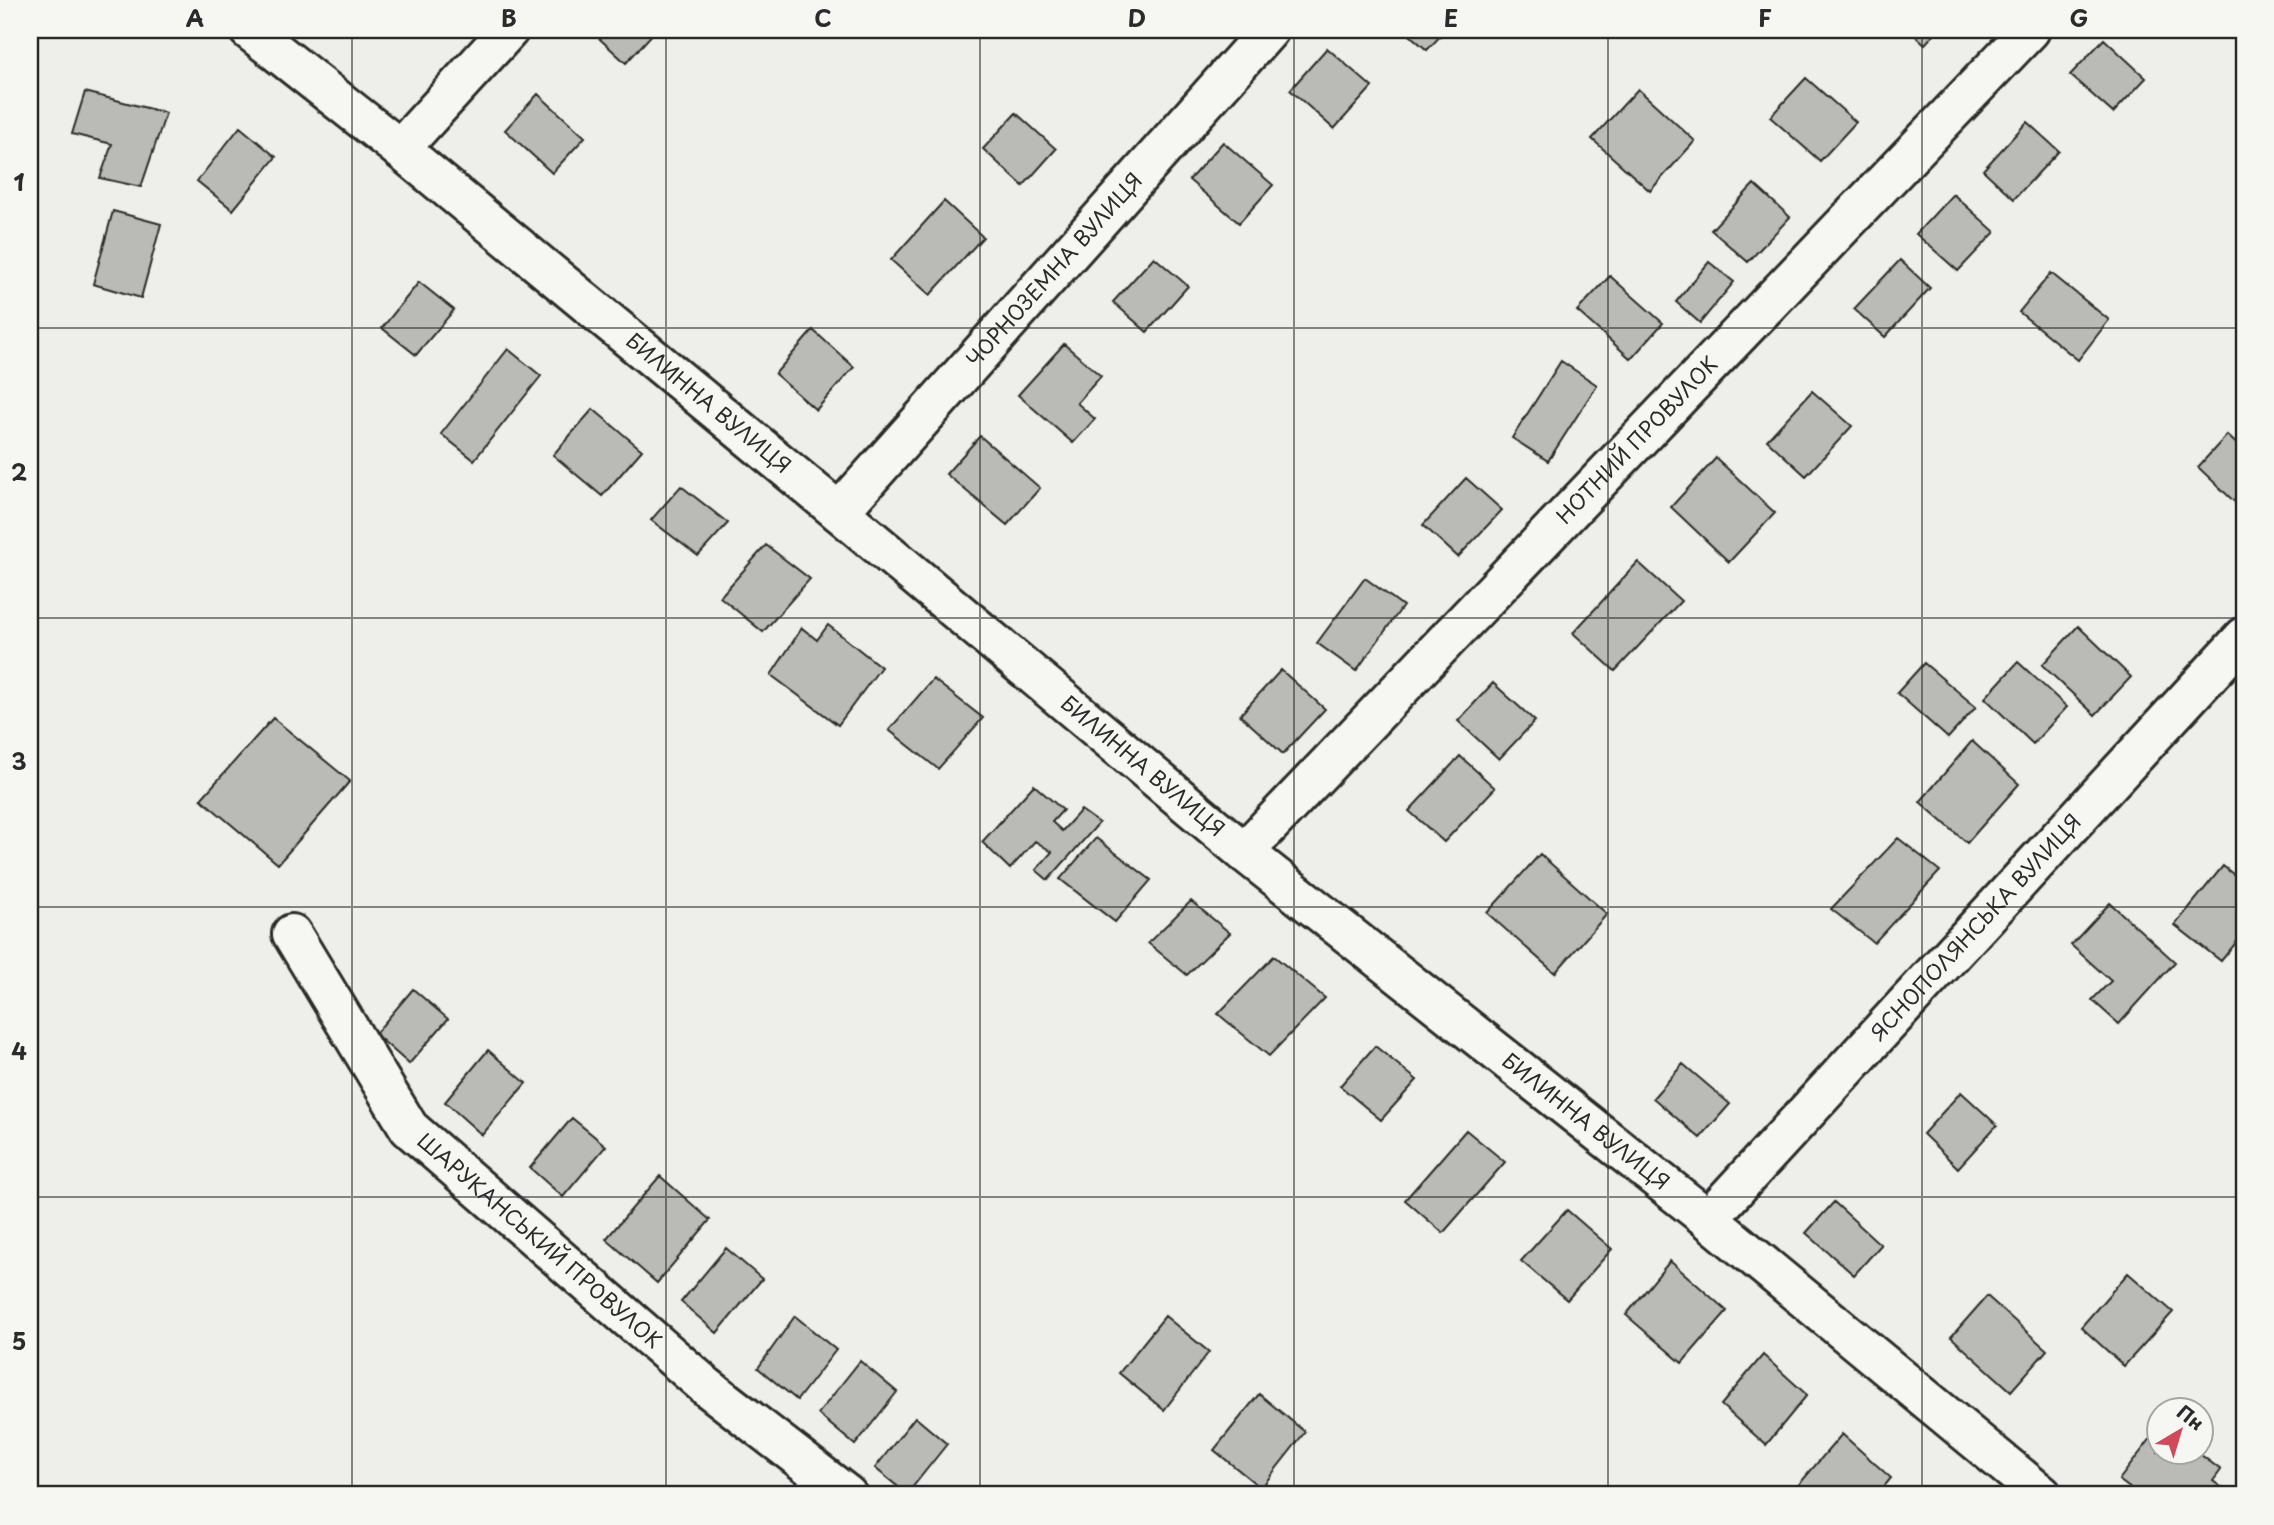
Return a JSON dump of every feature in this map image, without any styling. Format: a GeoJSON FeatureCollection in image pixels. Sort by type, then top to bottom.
{"type":"FeatureCollection","features":[{"type":"Feature","properties":{"kind":"street","name":"БИЛИННА ВУЛИЦЯ"},"geometry":{"type":"LineString","coordinates":[[248,30],[400,149],[1244,852],[1708,1219],[2042,1495]]}},
{"type":"Feature","properties":{"kind":"street"},"geometry":{"type":"LineString","coordinates":[[400,149],[509,30]]}},
{"type":"Feature","properties":{"kind":"street","name":"ЧОРНОЗЕМНА ВУЛИЦЯ"},"geometry":{"type":"LineString","coordinates":[[839,512],[1269,30]]}},
{"type":"Feature","properties":{"kind":"street","name":"НОТНИЙ ПРОВУЛОК"},"geometry":{"type":"LineString","coordinates":[[1244,852],[2030,30]]}},
{"type":"Feature","properties":{"kind":"street","name":"ЯСНОПОЛЯНСЬКА ВУЛИЦЯ"},"geometry":{"type":"LineString","coordinates":[[1708,1219],[2244,637]]}},
{"type":"Feature","properties":{"kind":"street","name":"ШАРУКАНСЬКИЙ ПРОВУЛОК"},"geometry":{"type":"LineString","coordinates":[[292,934],[409,1128],[708,1387],[847,1495]]}},
{"type":"Feature","properties":{"kind":"building"},"geometry":{"type":"Polygon","coordinates":[[[590,30],[656,30],[626,63],[590,30]]]}},
{"type":"Feature","properties":{"kind":"building"},"geometry":{"type":"Polygon","coordinates":[[[1404,30],[1446,30],[1427,50],[1404,30]]]}},
{"type":"Feature","properties":{"kind":"building"},"geometry":{"type":"Polygon","coordinates":[[[1909,30],[1938,30],[1925,44],[1909,30]]]}},
{"type":"Feature","properties":{"kind":"building"},"geometry":{"type":"Polygon","coordinates":[[[2104,39],[2146,78],[2113,113],[2070,75],[2104,39]]]}},
{"type":"Feature","properties":{"kind":"building"},"geometry":{"type":"Polygon","coordinates":[[[1327,48],[1372,87],[1334,129],[1290,90],[1327,48]]]}},
{"type":"Feature","properties":{"kind":"building"},"geometry":{"type":"Polygon","coordinates":[[[1806,78],[1856,122],[1820,161],[1770,117],[1806,78]]]}},
{"type":"Feature","properties":{"kind":"building"},"geometry":{"type":"Polygon","coordinates":[[[1638,89],[1695,141],[1650,191],[1592,139],[1638,89]]]}},
{"type":"Feature","properties":{"kind":"building"},"geometry":{"type":"Polygon","coordinates":[[[85,92],[166,113],[141,187],[100,178],[112,144],[72,134],[85,92]]]}},
{"type":"Feature","properties":{"kind":"building"},"geometry":{"type":"Polygon","coordinates":[[[538,94],[585,137],[552,173],[505,130],[538,94]]]}},
{"type":"Feature","properties":{"kind":"building"},"geometry":{"type":"Polygon","coordinates":[[[1016,113],[1056,149],[1023,186],[983,149],[1016,113]]]}},
{"type":"Feature","properties":{"kind":"building"},"geometry":{"type":"Polygon","coordinates":[[[2027,122],[2059,151],[2014,199],[1983,170],[2027,122]]]}},
{"type":"Feature","properties":{"kind":"building"},"geometry":{"type":"Polygon","coordinates":[[[240,127],[276,157],[233,210],[197,181],[240,127]]]}},
{"type":"Feature","properties":{"kind":"building"},"geometry":{"type":"Polygon","coordinates":[[[1223,142],[1273,185],[1239,223],[1189,180],[1223,142]]]}},
{"type":"Feature","properties":{"kind":"building"},"geometry":{"type":"Polygon","coordinates":[[[1754,184],[1790,217],[1748,262],[1711,230],[1754,184]]]}},
{"type":"Feature","properties":{"kind":"building"},"geometry":{"type":"Polygon","coordinates":[[[1953,194],[1995,232],[1958,271],[1916,234],[1953,194]]]}},
{"type":"Feature","properties":{"kind":"building"},"geometry":{"type":"Polygon","coordinates":[[[944,201],[983,237],[930,295],[891,260],[944,201]]]}},
{"type":"Feature","properties":{"kind":"building"},"geometry":{"type":"Polygon","coordinates":[[[113,211],[161,224],[141,298],[93,284],[113,211]]]}},
{"type":"Feature","properties":{"kind":"building"},"geometry":{"type":"Polygon","coordinates":[[[1154,257],[1188,286],[1147,332],[1113,302],[1154,257]]]}},
{"type":"Feature","properties":{"kind":"building"},"geometry":{"type":"Polygon","coordinates":[[[1900,260],[1930,288],[1885,337],[1854,309],[1900,260]]]}},
{"type":"Feature","properties":{"kind":"building"},"geometry":{"type":"Polygon","coordinates":[[[1709,262],[1734,282],[1700,323],[1676,302],[1709,262]]]}},
{"type":"Feature","properties":{"kind":"building"},"geometry":{"type":"Polygon","coordinates":[[[2051,273],[2109,320],[2078,360],[2019,312],[2051,273]]]}},
{"type":"Feature","properties":{"kind":"building"},"geometry":{"type":"Polygon","coordinates":[[[1610,276],[1663,323],[1631,359],[1577,311],[1610,276]]]}},
{"type":"Feature","properties":{"kind":"building"},"geometry":{"type":"Polygon","coordinates":[[[419,282],[454,310],[416,355],[382,328],[419,282]]]}},
{"type":"Feature","properties":{"kind":"building"},"geometry":{"type":"Polygon","coordinates":[[[813,330],[854,367],[816,410],[775,374],[813,330]]]}},
{"type":"Feature","properties":{"kind":"building"},"geometry":{"type":"Polygon","coordinates":[[[1064,344],[1101,376],[1077,403],[1095,419],[1073,443],[1018,395],[1064,344]]]}},
{"type":"Feature","properties":{"kind":"building"},"geometry":{"type":"Polygon","coordinates":[[[508,349],[541,376],[474,460],[441,434],[508,349]]]}},
{"type":"Feature","properties":{"kind":"building"},"geometry":{"type":"Polygon","coordinates":[[[1561,361],[1597,385],[1548,461],[1512,438],[1561,361]]]}},
{"type":"Feature","properties":{"kind":"building"},"geometry":{"type":"Polygon","coordinates":[[[1812,391],[1852,426],[1806,476],[1767,440],[1812,391]]]}},
{"type":"Feature","properties":{"kind":"building"},"geometry":{"type":"Polygon","coordinates":[[[593,409],[642,450],[602,496],[553,455],[593,409]]]}},
{"type":"Feature","properties":{"kind":"building"},"geometry":{"type":"Polygon","coordinates":[[[2227,435],[2244,451],[2244,511],[2198,467],[2227,435]]]}},
{"type":"Feature","properties":{"kind":"building"},"geometry":{"type":"Polygon","coordinates":[[[980,436],[1040,488],[1007,525],[946,474],[980,436]]]}},
{"type":"Feature","properties":{"kind":"building"},"geometry":{"type":"Polygon","coordinates":[[[1716,458],[1775,513],[1729,562],[1671,507],[1716,458]]]}},
{"type":"Feature","properties":{"kind":"building"},"geometry":{"type":"Polygon","coordinates":[[[1466,478],[1502,510],[1458,557],[1423,525],[1466,478]]]}},
{"type":"Feature","properties":{"kind":"building"},"geometry":{"type":"Polygon","coordinates":[[[681,486],[728,523],[698,556],[651,520],[681,486]]]}},
{"type":"Feature","properties":{"kind":"building"},"geometry":{"type":"Polygon","coordinates":[[[766,545],[810,579],[763,632],[720,597],[766,545]]]}},
{"type":"Feature","properties":{"kind":"building"},"geometry":{"type":"Polygon","coordinates":[[[1638,562],[1681,601],[1615,671],[1573,633],[1638,562]]]}},
{"type":"Feature","properties":{"kind":"building"},"geometry":{"type":"Polygon","coordinates":[[[1365,578],[1403,606],[1356,671],[1317,643],[1365,578]]]}},
{"type":"Feature","properties":{"kind":"building"},"geometry":{"type":"Polygon","coordinates":[[[828,625],[881,667],[838,725],[771,675],[802,628],[817,640],[828,625]]]}},
{"type":"Feature","properties":{"kind":"building"},"geometry":{"type":"Polygon","coordinates":[[[2078,626],[2131,677],[2095,715],[2042,665],[2078,626]]]}},
{"type":"Feature","properties":{"kind":"building"},"geometry":{"type":"Polygon","coordinates":[[[2018,662],[2067,707],[2033,744],[1985,698],[2018,662]]]}},
{"type":"Feature","properties":{"kind":"building"},"geometry":{"type":"Polygon","coordinates":[[[1924,663],[1976,707],[1948,738],[1897,693],[1924,663]]]}},
{"type":"Feature","properties":{"kind":"building"},"geometry":{"type":"Polygon","coordinates":[[[1281,670],[1325,709],[1283,754],[1240,715],[1281,670]]]}},
{"type":"Feature","properties":{"kind":"building"},"geometry":{"type":"Polygon","coordinates":[[[933,679],[983,718],[938,769],[889,730],[933,679]]]}},
{"type":"Feature","properties":{"kind":"building"},"geometry":{"type":"Polygon","coordinates":[[[1493,683],[1535,721],[1499,759],[1458,721],[1493,683]]]}},
{"type":"Feature","properties":{"kind":"building"},"geometry":{"type":"Polygon","coordinates":[[[273,718],[350,781],[278,864],[201,799],[273,718]]]}},
{"type":"Feature","properties":{"kind":"building"},"geometry":{"type":"Polygon","coordinates":[[[1972,741],[2019,784],[1967,843],[1920,802],[1972,741]]]}},
{"type":"Feature","properties":{"kind":"building"},"geometry":{"type":"Polygon","coordinates":[[[1460,756],[1495,788],[1444,842],[1409,811],[1460,756]]]}},
{"type":"Feature","properties":{"kind":"building"},"geometry":{"type":"Polygon","coordinates":[[[1034,785],[1063,810],[1052,822],[1062,831],[1081,810],[1099,823],[1048,880],[1036,870],[1052,852],[1035,841],[1010,869],[982,842],[1034,785]]]}},
{"type":"Feature","properties":{"kind":"building"},"geometry":{"type":"Polygon","coordinates":[[[1096,838],[1151,880],[1115,922],[1060,879],[1096,838]]]}},
{"type":"Feature","properties":{"kind":"building"},"geometry":{"type":"Polygon","coordinates":[[[1898,838],[1940,871],[1874,943],[1831,909],[1898,838]]]}},
{"type":"Feature","properties":{"kind":"building"},"geometry":{"type":"Polygon","coordinates":[[[1540,854],[1607,914],[1555,973],[1487,913],[1540,854]]]}},
{"type":"Feature","properties":{"kind":"building"},"geometry":{"type":"Polygon","coordinates":[[[2223,866],[2244,883],[2244,933],[2221,961],[2175,925],[2223,866]]]}},
{"type":"Feature","properties":{"kind":"building"},"geometry":{"type":"Polygon","coordinates":[[[1191,901],[1230,933],[1187,975],[1148,943],[1191,901]]]}},
{"type":"Feature","properties":{"kind":"building"},"geometry":{"type":"Polygon","coordinates":[[[2110,903],[2175,962],[2119,1024],[2092,1000],[2111,981],[2071,945],[2110,903]]]}},
{"type":"Feature","properties":{"kind":"building"},"geometry":{"type":"Polygon","coordinates":[[[1274,956],[1325,998],[1269,1056],[1218,1014],[1274,956]]]}},
{"type":"Feature","properties":{"kind":"building"},"geometry":{"type":"Polygon","coordinates":[[[413,989],[448,1019],[409,1064],[375,1034],[413,989]]]}},
{"type":"Feature","properties":{"kind":"building"},"geometry":{"type":"Polygon","coordinates":[[[1375,1046],[1417,1080],[1381,1120],[1340,1086],[1375,1046]]]}},
{"type":"Feature","properties":{"kind":"building"},"geometry":{"type":"Polygon","coordinates":[[[488,1050],[526,1083],[482,1135],[445,1102],[488,1050]]]}},
{"type":"Feature","properties":{"kind":"building"},"geometry":{"type":"Polygon","coordinates":[[[1683,1064],[1730,1104],[1700,1138],[1653,1098],[1683,1064]]]}},
{"type":"Feature","properties":{"kind":"building"},"geometry":{"type":"Polygon","coordinates":[[[1961,1092],[1997,1125],[1958,1168],[1923,1134],[1961,1092]]]}},
{"type":"Feature","properties":{"kind":"building"},"geometry":{"type":"Polygon","coordinates":[[[572,1118],[606,1146],[563,1197],[530,1168],[572,1118]]]}},
{"type":"Feature","properties":{"kind":"building"},"geometry":{"type":"Polygon","coordinates":[[[1466,1130],[1505,1162],[1443,1233],[1405,1200],[1466,1130]]]}},
{"type":"Feature","properties":{"kind":"building"},"geometry":{"type":"Polygon","coordinates":[[[660,1176],[710,1220],[657,1283],[606,1239],[660,1176]]]}},
{"type":"Feature","properties":{"kind":"building"},"geometry":{"type":"Polygon","coordinates":[[[1834,1202],[1881,1245],[1854,1275],[1806,1233],[1834,1202]]]}},
{"type":"Feature","properties":{"kind":"building"},"geometry":{"type":"Polygon","coordinates":[[[1567,1210],[1612,1249],[1567,1300],[1521,1261],[1567,1210]]]}},
{"type":"Feature","properties":{"kind":"building"},"geometry":{"type":"Polygon","coordinates":[[[726,1248],[762,1279],[717,1333],[681,1302],[726,1248]]]}},
{"type":"Feature","properties":{"kind":"building"},"geometry":{"type":"Polygon","coordinates":[[[1670,1261],[1727,1311],[1682,1363],[1626,1315],[1670,1261]]]}},
{"type":"Feature","properties":{"kind":"building"},"geometry":{"type":"Polygon","coordinates":[[[2128,1273],[2173,1312],[2124,1366],[2081,1327],[2128,1273]]]}},
{"type":"Feature","properties":{"kind":"building"},"geometry":{"type":"Polygon","coordinates":[[[1987,1296],[2047,1350],[2011,1391],[1951,1337],[1987,1296]]]}},
{"type":"Feature","properties":{"kind":"building"},"geometry":{"type":"Polygon","coordinates":[[[795,1316],[836,1350],[797,1400],[758,1368],[795,1316]]]}},
{"type":"Feature","properties":{"kind":"building"},"geometry":{"type":"Polygon","coordinates":[[[1165,1316],[1209,1352],[1164,1410],[1119,1373],[1165,1316]]]}},
{"type":"Feature","properties":{"kind":"building"},"geometry":{"type":"Polygon","coordinates":[[[1763,1355],[1807,1395],[1766,1445],[1721,1405],[1763,1355]]]}},
{"type":"Feature","properties":{"kind":"building"},"geometry":{"type":"Polygon","coordinates":[[[860,1361],[897,1392],[855,1445],[818,1414],[860,1361]]]}},
{"type":"Feature","properties":{"kind":"building"},"geometry":{"type":"Polygon","coordinates":[[[1259,1394],[1305,1432],[1261,1488],[1214,1450],[1259,1394]]]}},
{"type":"Feature","properties":{"kind":"building"},"geometry":{"type":"Polygon","coordinates":[[[915,1417],[947,1444],[907,1494],[875,1468],[915,1417]]]}},
{"type":"Feature","properties":{"kind":"building"},"geometry":{"type":"Polygon","coordinates":[[[1842,1434],[1891,1478],[1877,1495],[1803,1495],[1795,1489],[1842,1434]]]}},
{"type":"Feature","properties":{"kind":"building"},"geometry":{"type":"Polygon","coordinates":[[[2144,1447],[2144,1466],[2214,1465],[2221,1470],[2213,1481],[2225,1490],[2221,1495],[2139,1495],[2119,1480],[2144,1447]]]}}]}
